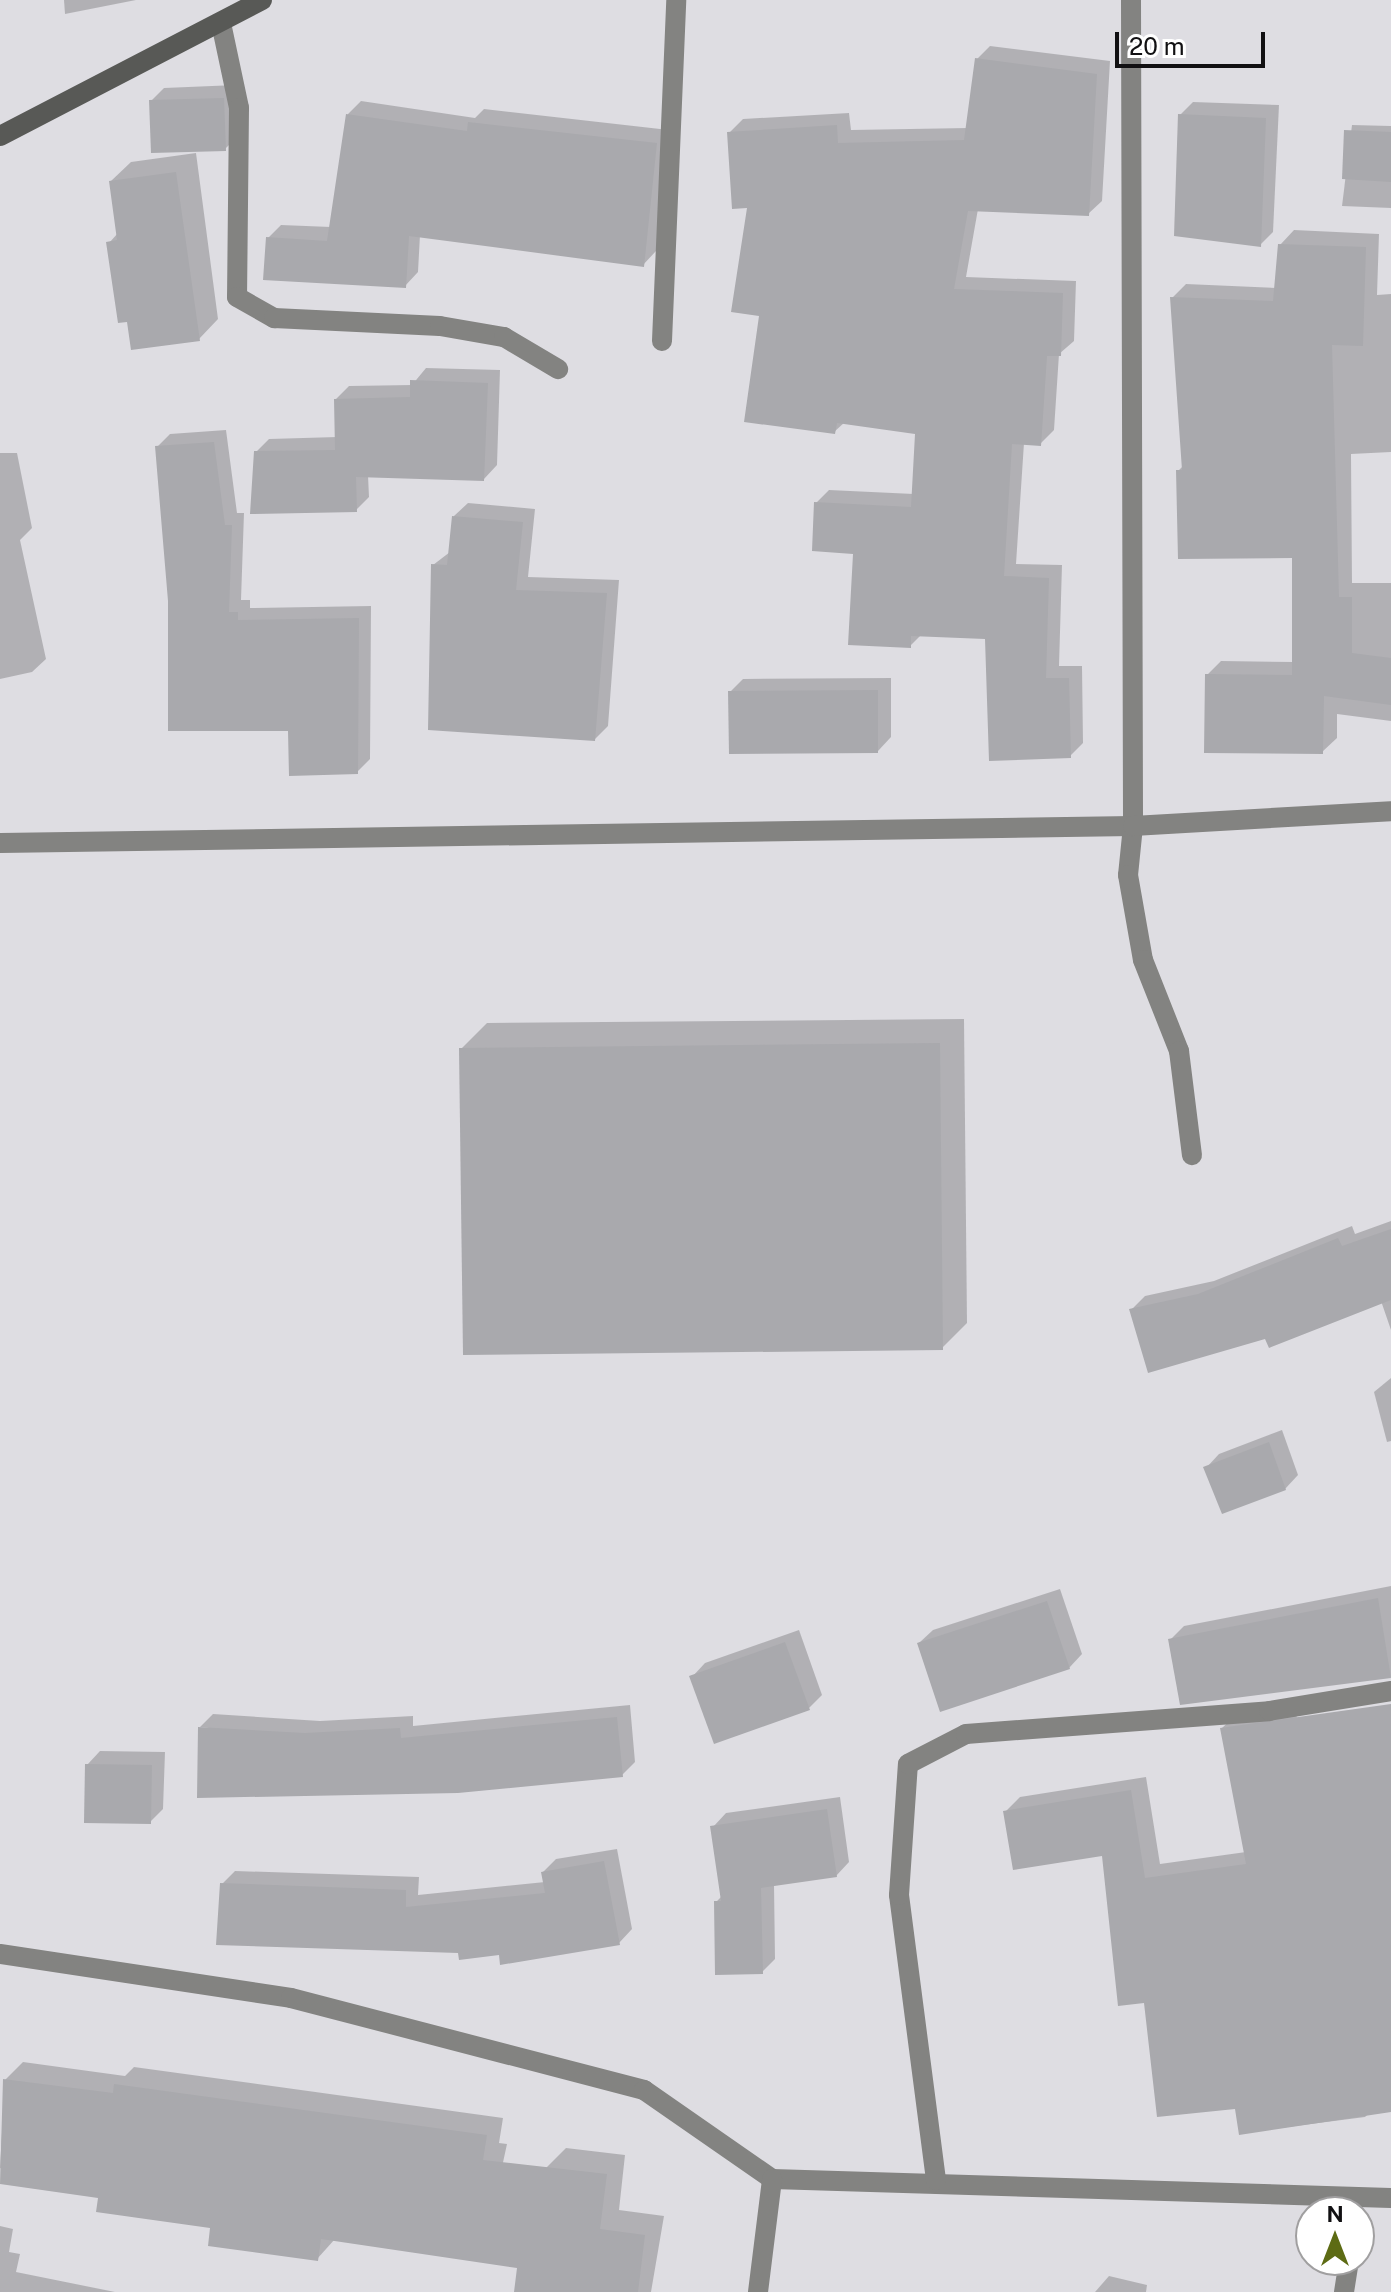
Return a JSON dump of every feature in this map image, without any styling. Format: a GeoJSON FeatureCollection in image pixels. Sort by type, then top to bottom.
{"type":"FeatureCollection","features":[{"type":"Feature","properties":{"kind":"street"},"geometry":{"type":"LineString","coordinates":[[0,136],[262,0]]}},
{"type":"Feature","properties":{"kind":"street"},"geometry":{"type":"LineString","coordinates":[[662,341],[676,0]]}},
{"type":"Feature","properties":{"kind":"street"},"geometry":{"type":"LineString","coordinates":[[1131,0],[1133,903],[1143,960],[1179,1051],[1192,1155]]}},
{"type":"Feature","properties":{"kind":"street"},"geometry":{"type":"LineString","coordinates":[[221,23],[239,108],[237,297],[274,318],[440,326],[504,337],[558,369]]}},
{"type":"Feature","properties":{"kind":"street"},"geometry":{"type":"LineString","coordinates":[[0,843],[1133,826],[1391,811]]}},
{"type":"Feature","properties":{"kind":"street"},"geometry":{"type":"LineString","coordinates":[[936,2180],[899,1895],[908,1764],[966,1734],[1269,1711],[1391,1691]]}},
{"type":"Feature","properties":{"kind":"street"},"geometry":{"type":"LineString","coordinates":[[0,1954],[291,1998],[644,2090],[772,2179],[936,2180],[1295,2203]]}},
{"type":"Feature","properties":{"kind":"street"},"geometry":{"type":"LineString","coordinates":[[758,2292],[772,2179]]}},
{"type":"Feature","properties":{"kind":"building"},"geometry":{"type":"Polygon","coordinates":[[[975,58],[1097,74],[1089,216],[968,211],[954,289],[1063,293],[1061,356],[1047,356],[1041,446],[1012,444],[1004,576],[1049,578],[1046,678],[1069,678],[1071,758],[989,761],[985,639],[911,636],[911,648],[848,645],[853,554],[812,551],[814,502],[911,507],[915,434],[837,423],[835,434],[744,422],[759,316],[731,312],[747,208],[732,209],[727,132],[837,125],[838,143],[964,140],[975,58]]]}},
{"type":"Feature","properties":{"kind":"building"},"geometry":{"type":"Polygon","coordinates":[[[224,98],[226,151],[151,153],[149,100],[224,98]]]}},
{"type":"Feature","properties":{"kind":"building"},"geometry":{"type":"Polygon","coordinates":[[[346,114],[467,131],[468,122],[657,143],[644,267],[409,236],[406,288],[263,280],[266,237],[327,241],[346,114]]]}},
{"type":"Feature","properties":{"kind":"building"},"geometry":{"type":"Polygon","coordinates":[[[1178,114],[1266,118],[1261,247],[1174,236],[1178,114]]]}},
{"type":"Feature","properties":{"kind":"building"},"geometry":{"type":"Polygon","coordinates":[[[1344,130],[1391,132],[1391,182],[1342,179],[1344,130]]]}},
{"type":"Feature","properties":{"kind":"building"},"geometry":{"type":"Polygon","coordinates":[[[176,172],[200,341],[131,350],[127,322],[118,323],[106,242],[117,240],[109,181],[176,172]]]}},
{"type":"Feature","properties":{"kind":"building"},"geometry":{"type":"Polygon","coordinates":[[[1278,244],[1366,247],[1363,346],[1332,345],[1339,597],[1352,597],[1352,653],[1391,658],[1391,705],[1324,696],[1323,754],[1204,753],[1205,674],[1292,675],[1292,558],[1178,559],[1176,470],[1182,470],[1170,297],[1273,301],[1278,244]]]}},
{"type":"Feature","properties":{"kind":"building"},"geometry":{"type":"Polygon","coordinates":[[[410,380],[488,383],[484,481],[356,477],[357,512],[250,514],[254,451],[335,450],[334,399],[410,397],[410,380]]]}},
{"type":"Feature","properties":{"kind":"building"},"geometry":{"type":"Polygon","coordinates":[[[214,442],[225,525],[232,525],[229,612],[238,612],[238,620],[359,618],[358,774],[289,776],[288,731],[168,731],[168,601],[155,446],[214,442]]]}},
{"type":"Feature","properties":{"kind":"building"},"geometry":{"type":"Polygon","coordinates":[[[452,516],[523,522],[516,590],[607,593],[595,741],[428,730],[431,564],[447,565],[452,516]]]}},
{"type":"Feature","properties":{"kind":"building"},"geometry":{"type":"Polygon","coordinates":[[[878,690],[878,753],[729,754],[728,691],[878,690]]]}},
{"type":"Feature","properties":{"kind":"building"},"geometry":{"type":"Polygon","coordinates":[[[940,1043],[943,1350],[463,1355],[459,1048],[940,1043]]]}},
{"type":"Feature","properties":{"kind":"building"},"geometry":{"type":"Polygon","coordinates":[[[1391,1229],[1391,1300],[1269,1348],[1265,1339],[1148,1373],[1129,1309],[1198,1294],[1338,1238],[1342,1246],[1391,1229]]]}},
{"type":"Feature","properties":{"kind":"building"},"geometry":{"type":"Polygon","coordinates":[[[1269,1442],[1286,1490],[1222,1514],[1203,1467],[1269,1442]]]}},
{"type":"Feature","properties":{"kind":"building"},"geometry":{"type":"Polygon","coordinates":[[[1378,1598],[1391,1678],[1180,1705],[1168,1639],[1378,1598]]]}},
{"type":"Feature","properties":{"kind":"building"},"geometry":{"type":"Polygon","coordinates":[[[1047,1601],[1070,1669],[940,1712],[917,1643],[1047,1601]]]}},
{"type":"Feature","properties":{"kind":"building"},"geometry":{"type":"Polygon","coordinates":[[[785,1642],[810,1710],[714,1744],[689,1676],[785,1642]]]}},
{"type":"Feature","properties":{"kind":"building"},"geometry":{"type":"Polygon","coordinates":[[[1391,1704],[1391,2112],[1239,2135],[1235,2109],[1157,2117],[1144,2003],[1118,2006],[1102,1856],[1013,1870],[1003,1811],[1131,1790],[1145,1878],[1246,1864],[1220,1728],[1391,1704]]]}},
{"type":"Feature","properties":{"kind":"building"},"geometry":{"type":"Polygon","coordinates":[[[617,1717],[623,1777],[458,1793],[197,1798],[198,1727],[305,1733],[400,1728],[401,1738],[617,1717]]]}},
{"type":"Feature","properties":{"kind":"building"},"geometry":{"type":"Polygon","coordinates":[[[85,1764],[152,1765],[151,1824],[84,1823],[85,1764]]]}},
{"type":"Feature","properties":{"kind":"building"},"geometry":{"type":"Polygon","coordinates":[[[827,1809],[837,1877],[761,1888],[763,1974],[715,1975],[714,1901],[721,1901],[710,1826],[827,1809]]]}},
{"type":"Feature","properties":{"kind":"building"},"geometry":{"type":"Polygon","coordinates":[[[604,1861],[620,1945],[500,1965],[499,1955],[459,1960],[458,1953],[216,1945],[220,1883],[406,1890],[406,1907],[545,1893],[541,1872],[604,1861]]]}},
{"type":"Feature","properties":{"kind":"building"},"geometry":{"type":"Polygon","coordinates":[[[3,2079],[113,2093],[114,2084],[487,2135],[483,2160],[607,2174],[600,2229],[645,2235],[638,2292],[514,2292],[517,2268],[321,2239],[318,2261],[208,2246],[210,2228],[96,2212],[98,2198],[0,2184],[3,2079]]]}}]}
